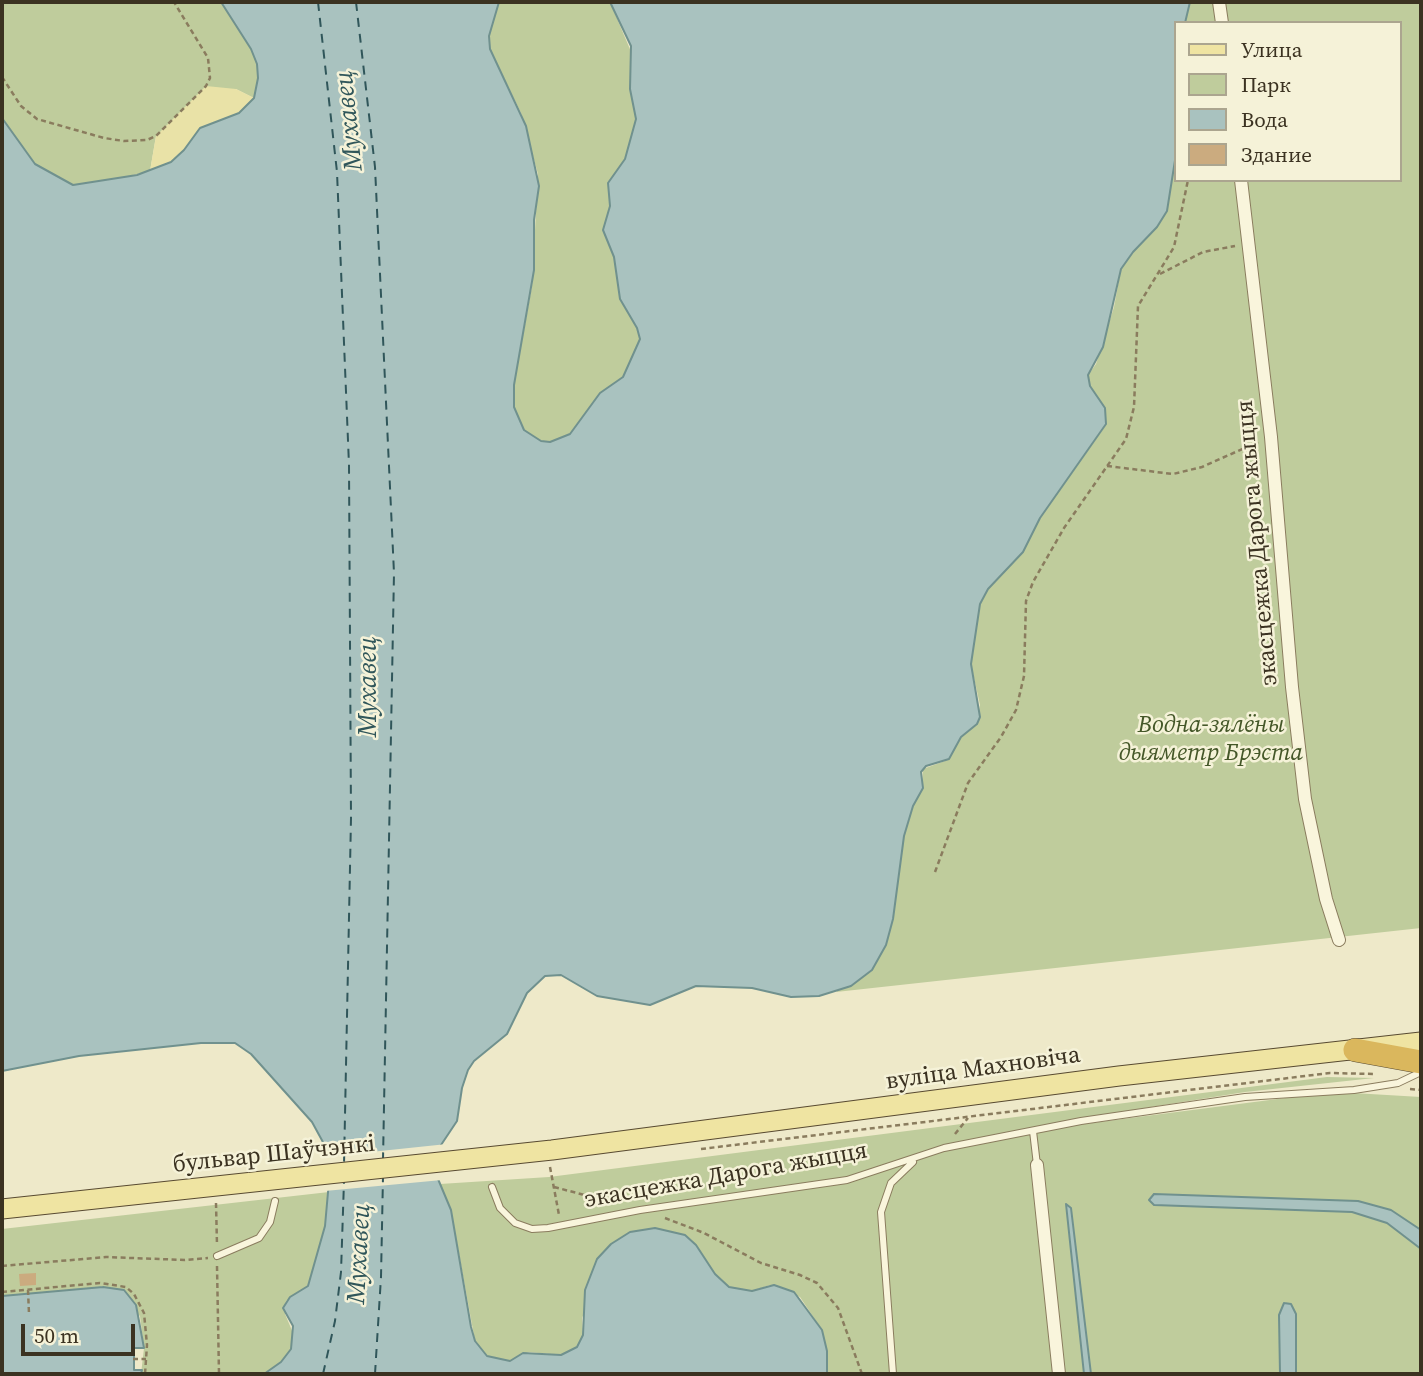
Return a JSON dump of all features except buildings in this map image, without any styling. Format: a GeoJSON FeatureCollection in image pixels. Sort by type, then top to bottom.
{"type":"FeatureCollection","features":[{"type":"Feature","properties":{"kind":"highway"},"geometry":{"type":"LineString","coordinates":[[1355,1051],[1421,1062]]}},
{"type":"Feature","properties":{"kind":"main road","name":"вуліца Махновіча"},"geometry":{"type":"LineString","coordinates":[[551,1159],[1119,1076],[1421,1042]]}},
{"type":"Feature","properties":{"kind":"main road","name":"бульвар Шаўчэнкі"},"geometry":{"type":"LineString","coordinates":[[2,1209],[215,1193],[551,1159]]}},
{"type":"Feature","properties":{"kind":"street"},"geometry":{"type":"LineString","coordinates":[[1219,2],[1222,21]]}},
{"type":"Feature","properties":{"kind":"street","name":"экасцежка Дарога жыцця"},"geometry":{"type":"LineString","coordinates":[[1241,182],[1270,437],[1305,799],[1339,940]]}},
{"type":"Feature","properties":{"kind":"street"},"geometry":{"type":"LineString","coordinates":[[1037,1165],[1059,1374]]}},
{"type":"Feature","properties":{"kind":"lane","name":"экасцежка Дарога жыцця"},"geometry":{"type":"LineString","coordinates":[[492,1187],[500,1208],[516,1223],[531,1229],[561,1226],[640,1210],[847,1180],[944,1148],[1033,1130],[1245,1097],[1354,1090],[1398,1083],[1421,1072]]}},
{"type":"Feature","properties":{"kind":"lane"},"geometry":{"type":"LineString","coordinates":[[1033,1130],[1037,1165]]}},
{"type":"Feature","properties":{"kind":"lane"},"geometry":{"type":"LineString","coordinates":[[893,1374],[881,1212],[891,1182],[917,1158]]}},
{"type":"Feature","properties":{"kind":"lane"},"geometry":{"type":"LineString","coordinates":[[217,1256],[259,1238],[270,1222],[275,1201]]}},
{"type":"Feature","properties":{"kind":"path"},"geometry":{"type":"LineString","coordinates":[[2,77],[21,106],[37,119],[124,141],[156,136],[206,86],[210,78],[208,58],[174,2]]}},
{"type":"Feature","properties":{"kind":"path"},"geometry":{"type":"LineString","coordinates":[[935,872],[968,783],[1002,737],[1016,710],[1024,676],[1028,591],[1064,528],[1126,439],[1131,422],[1135,322],[1144,294],[1159,274],[1178,233],[1188,182]]}},
{"type":"Feature","properties":{"kind":"path"},"geometry":{"type":"LineString","coordinates":[[1159,274],[1203,252],[1248,246]]}},
{"type":"Feature","properties":{"kind":"path"},"geometry":{"type":"LineString","coordinates":[[1107,466],[1173,474],[1210,464],[1270,437]]}},
{"type":"Feature","properties":{"kind":"path"},"geometry":{"type":"LineString","coordinates":[[692,1150],[1330,1073],[1381,1074],[1398,1083]]}},
{"type":"Feature","properties":{"kind":"path"},"geometry":{"type":"LineString","coordinates":[[944,1148],[968,1117]]}},
{"type":"Feature","properties":{"kind":"path"},"geometry":{"type":"LineString","coordinates":[[551,1159],[561,1226]]}},
{"type":"Feature","properties":{"kind":"path"},"geometry":{"type":"LineString","coordinates":[[554,1187],[690,1226],[761,1263],[817,1283],[838,1308],[862,1374]]}},
{"type":"Feature","properties":{"kind":"path"},"geometry":{"type":"LineString","coordinates":[[215,1193],[219,1374]]}},
{"type":"Feature","properties":{"kind":"path"},"geometry":{"type":"LineString","coordinates":[[2,1266],[80,1258],[185,1261],[217,1256]]}},
{"type":"Feature","properties":{"kind":"path"},"geometry":{"type":"LineString","coordinates":[[2,1293],[100,1283],[126,1287],[134,1294],[144,1313],[145,1374]]}},
{"type":"Feature","properties":{"kind":"path"},"geometry":{"type":"LineString","coordinates":[[28,1290],[29,1314]]}},
{"type":"Feature","properties":{"kind":"path"},"geometry":{"type":"LineString","coordinates":[[133,1359],[146,1359]]}},
{"type":"Feature","properties":{"kind":"green space"},"geometry":{"type":"Polygon","coordinates":[[[2,2],[221,2],[251,49],[257,64],[258,78],[254,98],[236,89],[156,136],[150,171],[99,183],[73,185],[35,164],[2,118],[2,2]]]}},
{"type":"Feature","properties":{"kind":"green space"},"geometry":{"type":"Polygon","coordinates":[[[499,2],[610,2],[632,54],[630,89],[636,112],[635,126],[625,159],[608,183],[610,206],[603,230],[614,257],[620,299],[637,328],[640,340],[623,377],[600,393],[570,434],[550,442],[541,441],[524,430],[514,407],[514,385],[532,286],[538,174],[521,113],[490,49],[489,36],[499,2]]]}},
{"type":"Feature","properties":{"kind":"green space","name":"Водна-зялёны дыяметр Брэста"},"geometry":{"type":"Polygon","coordinates":[[[1190,2],[1421,2],[1421,928],[836,992],[872,970],[886,945],[893,919],[904,836],[913,806],[922,788],[923,769],[945,761],[961,737],[977,724],[980,705],[971,664],[980,604],[988,589],[1023,552],[1040,518],[1106,425],[1105,408],[1090,386],[1088,375],[1096,364],[1114,307],[1121,269],[1133,251],[1157,227],[1167,211],[1174,167],[1174,182],[1402,182],[1402,21],[1185,21],[1190,2]]]}},
{"type":"Feature","properties":{"kind":"green space"},"geometry":{"type":"Polygon","coordinates":[[[1327,1077],[1374,1078],[1245,1092],[1076,1119],[1076,1125],[1293,1097],[1353,1093],[1421,1097],[1421,1374],[827,1374],[827,1351],[822,1330],[800,1297],[770,1285],[752,1291],[729,1287],[715,1274],[696,1245],[685,1235],[655,1228],[630,1232],[611,1244],[582,1318],[583,1335],[577,1347],[561,1355],[529,1352],[510,1361],[494,1360],[479,1350],[475,1341],[451,1210],[440,1184],[549,1177],[1327,1077]]]}},
{"type":"Feature","properties":{"kind":"green space"},"geometry":{"type":"Polygon","coordinates":[[[329,1192],[325,1225],[308,1286],[286,1301],[285,1314],[293,1333],[291,1349],[281,1362],[264,1374],[141,1374],[144,1348],[140,1316],[103,1287],[2,1296],[2,1229],[329,1192]]]}},
{"type":"Feature","properties":{"kind":"sand"},"geometry":{"type":"Polygon","coordinates":[[[206,86],[236,89],[254,98],[239,113],[212,123],[179,157],[150,171],[156,136],[206,86]]]}},
{"type":"Feature","properties":{"kind":"water","name":"Мухавец"},"geometry":{"type":"Polygon","coordinates":[[[221,2],[499,2],[489,36],[490,49],[526,126],[539,186],[534,220],[534,270],[514,385],[514,407],[524,430],[541,441],[550,442],[570,434],[600,393],[623,377],[640,339],[637,328],[620,299],[614,257],[603,230],[610,206],[608,183],[625,159],[636,119],[630,89],[631,46],[610,2],[1190,2],[1185,21],[1174,21],[1174,167],[1167,211],[1157,227],[1121,269],[1103,347],[1088,375],[1090,386],[1105,408],[1106,424],[1040,518],[1023,552],[988,589],[980,604],[971,664],[980,717],[977,724],[961,737],[949,759],[926,766],[921,772],[923,788],[913,806],[904,836],[893,919],[886,945],[872,970],[851,986],[819,996],[791,997],[752,988],[696,986],[650,1005],[597,996],[561,975],[545,976],[527,993],[507,1034],[474,1061],[468,1070],[457,1121],[441,1145],[438,1179],[451,1210],[471,1327],[475,1341],[487,1356],[510,1361],[523,1353],[561,1355],[577,1347],[583,1335],[585,1290],[597,1259],[611,1244],[630,1232],[655,1228],[685,1235],[696,1245],[715,1274],[729,1287],[752,1291],[774,1285],[794,1292],[822,1330],[827,1351],[827,1374],[264,1374],[281,1362],[291,1349],[293,1326],[283,1308],[290,1297],[308,1286],[325,1226],[329,1181],[327,1157],[324,1144],[312,1122],[251,1054],[235,1043],[201,1043],[79,1056],[2,1071],[2,118],[35,164],[73,185],[137,175],[171,162],[184,150],[200,128],[239,113],[254,98],[258,78],[257,64],[251,49],[221,2]]]}},
{"type":"Feature","properties":{"kind":"water"},"geometry":{"type":"Polygon","coordinates":[[[1154,1194],[1358,1201],[1391,1210],[1421,1230],[1421,1249],[1387,1223],[1352,1212],[1154,1205],[1149,1200],[1154,1194]]]}},
{"type":"Feature","properties":{"kind":"water"},"geometry":{"type":"Polygon","coordinates":[[[1066,1204],[1071,1208],[1091,1374],[1084,1374],[1066,1204]]]}},
{"type":"Feature","properties":{"kind":"water"},"geometry":{"type":"Polygon","coordinates":[[[103,1287],[124,1290],[136,1305],[144,1348],[134,1348],[134,1370],[142,1370],[141,1374],[2,1374],[2,1296],[103,1287]]]}},
{"type":"Feature","properties":{"kind":"water"},"geometry":{"type":"Polygon","coordinates":[[[1284,1303],[1291,1304],[1296,1314],[1296,1374],[1280,1374],[1279,1315],[1284,1303]]]}},
{"type":"Feature","properties":{"kind":"pier"},"geometry":{"type":"Polygon","coordinates":[[[447,1144],[440,1154],[442,1180],[325,1191],[323,1157],[447,1144]]]}},
{"type":"Feature","properties":{"kind":"ferry route"},"geometry":{"type":"LineString","coordinates":[[318,2],[337,172],[349,465],[351,818],[344,1165]]}},
{"type":"Feature","properties":{"kind":"ferry route"},"geometry":{"type":"LineString","coordinates":[[356,2],[375,167],[394,573],[383,1160]]}},
{"type":"Feature","properties":{"kind":"ferry route"},"geometry":{"type":"LineString","coordinates":[[375,1374],[383,1176]]}},
{"type":"Feature","properties":{"kind":"ferry route"},"geometry":{"type":"LineString","coordinates":[[323,1374],[335,1321],[341,1272],[344,1181]]}}]}
